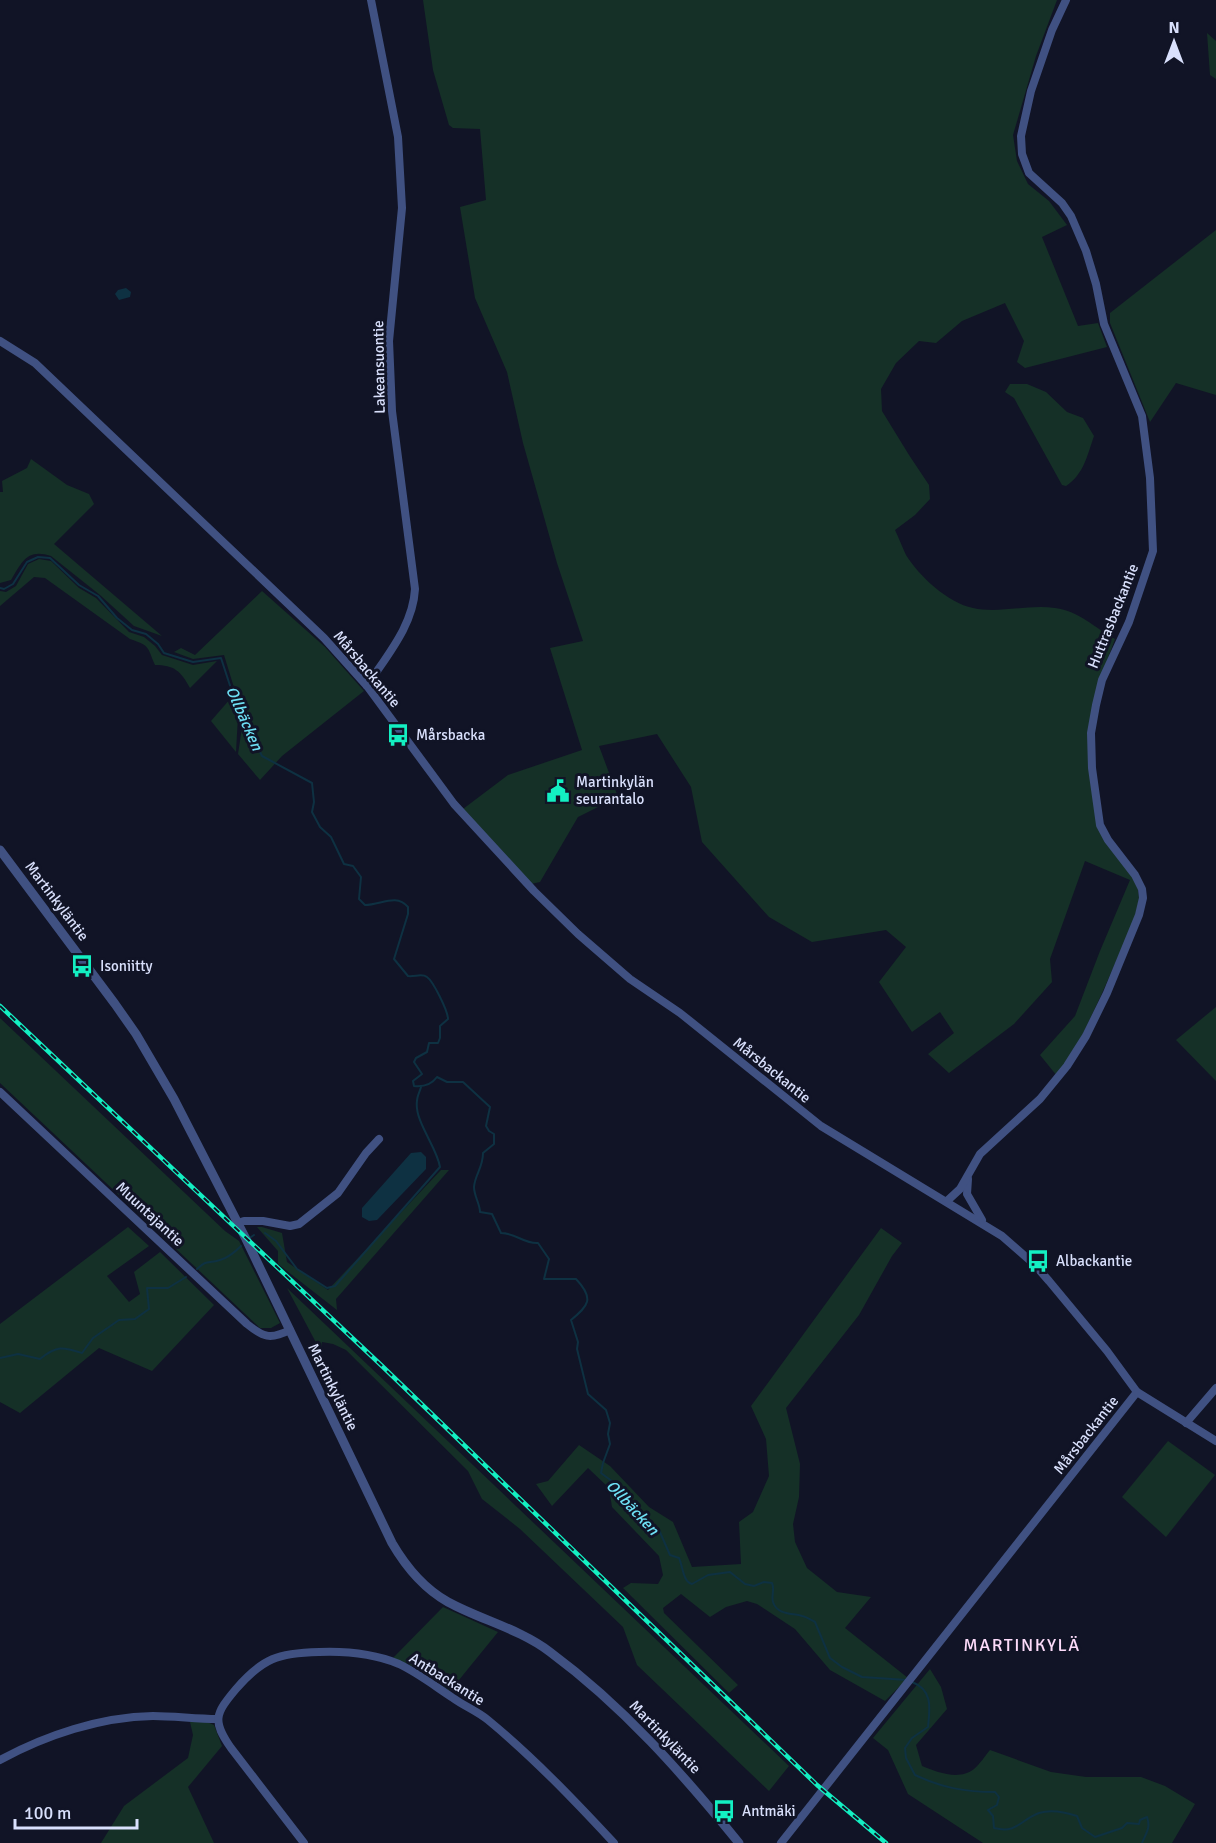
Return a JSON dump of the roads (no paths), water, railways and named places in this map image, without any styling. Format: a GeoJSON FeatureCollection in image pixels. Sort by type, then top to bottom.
{"type":"FeatureCollection","features":[{"type":"Feature","properties":{"kind":"street","name":"Lakeansuontie"},"geometry":{"type":"LineString","coordinates":[[367,686],[408,624],[414,605],[415,589],[392,411],[389,341],[402,208],[398,137],[371,0]]}},
{"type":"Feature","properties":{"kind":"street","name":"Huttrasbackantie"},"geometry":{"type":"LineString","coordinates":[[947,1202],[960,1189],[980,1154],[1040,1099],[1067,1066],[1086,1036],[1107,993],[1139,915],[1143,898],[1142,889],[1135,875],[1108,840],[1100,825],[1092,768],[1091,734],[1102,680],[1129,622],[1152,551],[1150,478],[1142,416],[1104,324],[1096,284],[1086,251],[1071,216],[1062,203],[1029,173],[1022,154],[1021,136],[1030,91],[1048,40],[1066,0]]}},
{"type":"Feature","properties":{"kind":"street","name":"Mårsbackantie"},"geometry":{"type":"LineString","coordinates":[[0,341],[35,363],[324,638],[367,686],[454,804],[533,890],[578,934],[630,979],[680,1013],[821,1126],[984,1224],[1026,1257],[1107,1351],[1137,1392],[781,1843]]}},
{"type":"Feature","properties":{"kind":"street","name":"Martinkyläntie"},"geometry":{"type":"LineString","coordinates":[[0,850],[136,1034],[174,1099],[238,1223],[392,1543],[414,1575],[447,1601],[526,1637],[548,1650],[580,1676],[625,1715],[668,1759],[739,1843]]}},
{"type":"Feature","properties":{"kind":"street","name":"Muuntajantie"},"geometry":{"type":"LineString","coordinates":[[0,1092],[247,1324],[265,1336],[279,1335],[290,1330]]}},
{"type":"Feature","properties":{"kind":"street"},"geometry":{"type":"LineString","coordinates":[[238,1223],[263,1221],[290,1226],[299,1224],[338,1193],[366,1153],[379,1139]]}},
{"type":"Feature","properties":{"kind":"street"},"geometry":{"type":"LineString","coordinates":[[969,1175],[967,1194],[984,1224]]}},
{"type":"Feature","properties":{"kind":"street"},"geometry":{"type":"LineString","coordinates":[[1186,1424],[1216,1388]]}},
{"type":"Feature","properties":{"kind":"street"},"geometry":{"type":"LineString","coordinates":[[1137,1392],[1216,1441]]}},
{"type":"Feature","properties":{"kind":"street","name":"Antbackantie"},"geometry":{"type":"LineString","coordinates":[[217,1719],[220,1710],[232,1694],[263,1662],[282,1655],[301,1652],[341,1652],[374,1656],[399,1664],[486,1718],[548,1773],[615,1843]]}},
{"type":"Feature","properties":{"kind":"street"},"geometry":{"type":"LineString","coordinates":[[0,1760],[51,1737],[88,1725],[125,1718],[154,1716],[217,1719],[222,1734],[231,1748],[304,1843]]}},
{"type":"Feature","properties":{"kind":"water"},"geometry":{"type":"Polygon","coordinates":[[[126,288],[131,292],[130,297],[119,300],[115,294],[118,290],[126,288]]]}},
{"type":"Feature","properties":{"kind":"water"},"geometry":{"type":"Polygon","coordinates":[[[421,1152],[426,1157],[426,1169],[377,1220],[369,1221],[362,1217],[362,1208],[411,1153],[421,1152]]]}},
{"type":"Feature","properties":{"kind":"waterway","name":"Ollbäcken"},"geometry":{"type":"LineString","coordinates":[[0,588],[4,589],[13,584],[27,562],[38,557],[50,558],[79,585],[98,596],[117,618],[132,630],[146,634],[158,644],[164,653],[193,662],[221,658],[237,707],[262,756],[312,783],[314,802],[312,812],[320,827],[331,837],[344,864],[353,866],[361,877],[359,899],[365,905],[393,900],[408,907],[408,914],[394,959],[408,976],[423,975],[430,980],[443,1003],[448,1019],[440,1026],[438,1043],[429,1043],[427,1052],[416,1058],[414,1062],[422,1074],[413,1081],[414,1086],[433,1082],[437,1077],[447,1082],[463,1082],[490,1107],[486,1126],[494,1134],[494,1144],[483,1153],[474,1187],[480,1212],[492,1214],[501,1233],[538,1243],[549,1259],[544,1279],[576,1279],[586,1292],[585,1306],[571,1320],[578,1342],[577,1349],[588,1394],[606,1410],[610,1423],[608,1434],[610,1444],[601,1473],[628,1497],[642,1521],[652,1524],[659,1530],[670,1555],[679,1558],[689,1583],[692,1584],[708,1575],[730,1572],[745,1584],[754,1586],[764,1582],[772,1583],[775,1606],[785,1613],[804,1616],[815,1622],[830,1658],[842,1667],[862,1677],[907,1680]]}},
{"type":"Feature","properties":{"kind":"waterway"},"geometry":{"type":"LineString","coordinates":[[265,1233],[276,1241],[297,1269],[327,1288],[335,1286],[440,1167],[417,1109],[421,1087]]}},
{"type":"Feature","properties":{"kind":"waterway"},"geometry":{"type":"LineString","coordinates":[[197,1269],[206,1263],[226,1258],[241,1246]]}},
{"type":"Feature","properties":{"kind":"waterway"},"geometry":{"type":"LineString","coordinates":[[0,1358],[18,1354],[40,1359],[60,1348],[82,1353],[93,1338],[119,1320],[135,1319],[149,1309],[147,1288],[168,1288],[186,1277]]}},
{"type":"Feature","properties":{"kind":"waterway","name":"Ollbäcken"},"geometry":{"type":"LineString","coordinates":[[912,1682],[924,1690],[929,1700],[928,1727],[912,1738],[905,1748],[906,1758],[915,1775],[954,1788],[995,1792],[999,1797],[997,1805],[988,1810],[993,1816],[994,1828],[1013,1828],[1039,1813],[1048,1811],[1077,1816],[1082,1828],[1095,1837],[1122,1828],[1127,1823],[1139,1824],[1140,1820],[1147,1817],[1148,1827],[1142,1843]]}},
{"type":"Feature","properties":{"kind":"railway"},"geometry":{"type":"LineString","coordinates":[[0,1006],[381,1365],[817,1785],[886,1843]]}},
{"type":"Feature","properties":{"kind":"place","name":"Mårsbacka"},"geometry":{"type":"Point","coordinates":[398,735]}},
{"type":"Feature","properties":{"kind":"place","name":"Martinkylän seurantalo"},"geometry":{"type":"Point","coordinates":[558,791]}},
{"type":"Feature","properties":{"kind":"place","name":"Isoniitty"},"geometry":{"type":"Point","coordinates":[82,966]}},
{"type":"Feature","properties":{"kind":"place","name":"Albackantie"},"geometry":{"type":"Point","coordinates":[1038,1261]}},
{"type":"Feature","properties":{"kind":"place","name":"Antmäki"},"geometry":{"type":"Point","coordinates":[724,1811]}},
{"type":"Feature","properties":{"kind":"district","name":"MARTINKYLÄ"},"geometry":{"type":"Point","coordinates":[1022,1645]}}]}
